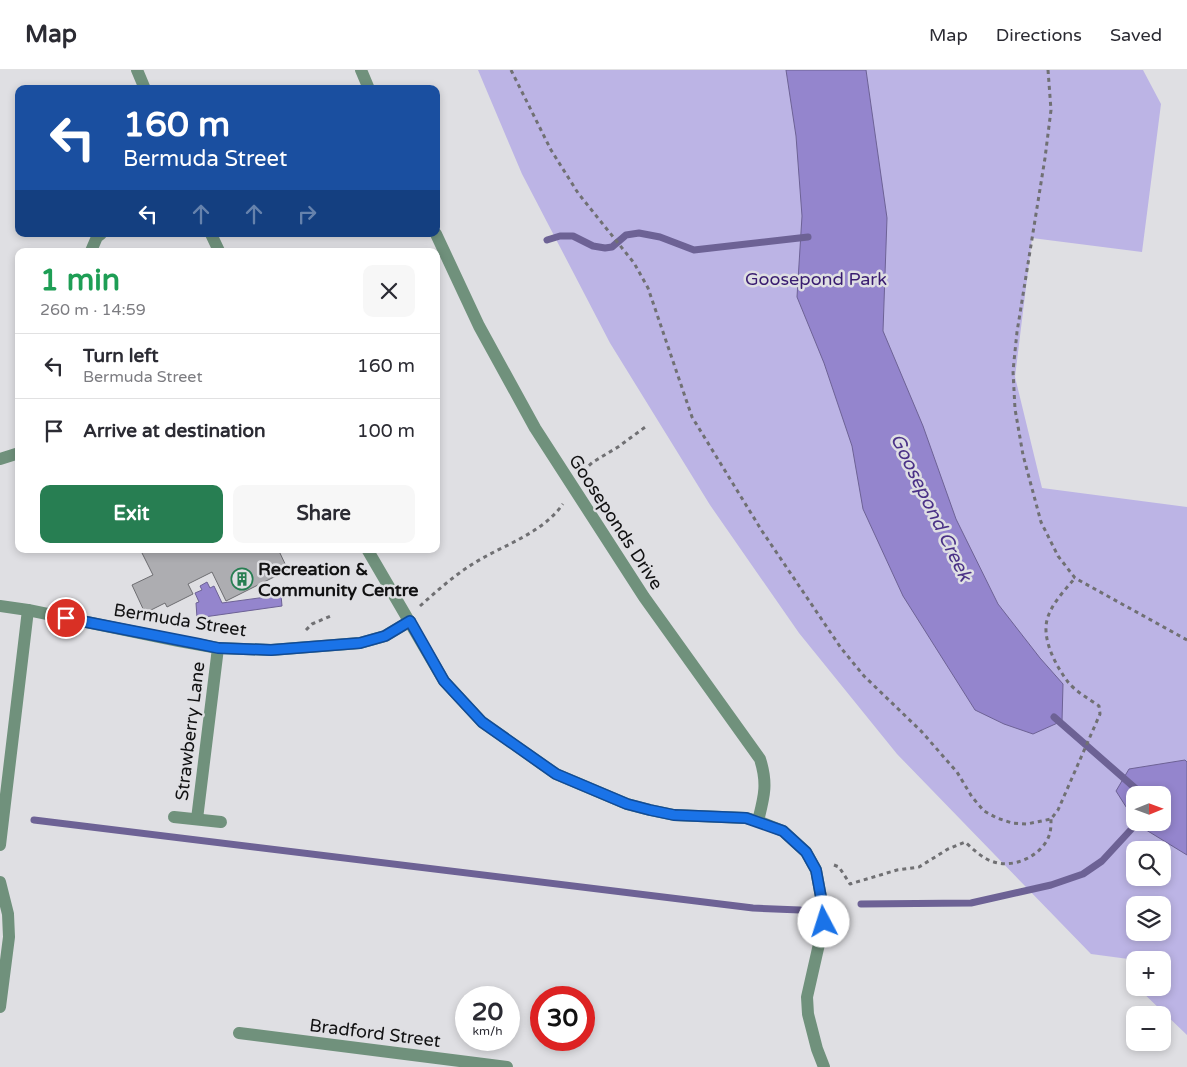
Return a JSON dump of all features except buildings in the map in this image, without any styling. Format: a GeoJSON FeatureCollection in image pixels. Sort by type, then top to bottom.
{"type":"FeatureCollection","features":[{"type":"Feature","properties":{"kind":"street"},"geometry":{"type":"LineString","coordinates":[[137,70],[143,85]]}},
{"type":"Feature","properties":{"kind":"street"},"geometry":{"type":"LineString","coordinates":[[361,70],[367,85]]}},
{"type":"Feature","properties":{"kind":"street","name":"Gooseponds Drive"},"geometry":{"type":"LineString","coordinates":[[440,253],[535,428],[644,597],[760,759],[765,775],[766,791],[758,821]]}},
{"type":"Feature","properties":{"kind":"street"},"geometry":{"type":"LineString","coordinates":[[0,459],[15,454]]}},
{"type":"Feature","properties":{"kind":"street"},"geometry":{"type":"LineString","coordinates":[[370,553],[444,681],[482,722],[556,774],[627,804],[650,810],[674,815],[746,818],[758,821],[783,831],[806,852],[816,870],[823,908],[824,922],[807,996],[812,1032],[824,1067]]}},
{"type":"Feature","properties":{"kind":"street","name":"Bermuda Street"},"geometry":{"type":"LineString","coordinates":[[0,606],[218,648],[271,650],[360,643],[385,636],[410,621]]}},
{"type":"Feature","properties":{"kind":"street"},"geometry":{"type":"LineString","coordinates":[[0,846],[28,610]]}},
{"type":"Feature","properties":{"kind":"street","name":"Strawberry Lane"},"geometry":{"type":"LineString","coordinates":[[197,819],[218,648]]}},
{"type":"Feature","properties":{"kind":"street"},"geometry":{"type":"LineString","coordinates":[[174,817],[221,822]]}},
{"type":"Feature","properties":{"kind":"street"},"geometry":{"type":"LineString","coordinates":[[0,882],[8,914],[9,937],[0,1007]]}},
{"type":"Feature","properties":{"kind":"street","name":"Bradford Street"},"geometry":{"type":"LineString","coordinates":[[239,1033],[507,1067]]}},
{"type":"Feature","properties":{"kind":"path"},"geometry":{"type":"LineString","coordinates":[[511,70],[551,150],[578,193],[634,263],[648,288],[692,417],[762,531],[840,648],[864,676],[927,738],[957,772],[972,797],[984,811],[1012,823],[1027,824],[1051,819]]}},
{"type":"Feature","properties":{"kind":"path"},"geometry":{"type":"LineString","coordinates":[[1048,70],[1051,110],[1017,332],[1014,371],[1015,409],[1023,455],[1041,522],[1058,556],[1075,578],[1187,640]]}},
{"type":"Feature","properties":{"kind":"path"},"geometry":{"type":"LineString","coordinates":[[581,472],[648,425]]}},
{"type":"Feature","properties":{"kind":"path"},"geometry":{"type":"LineString","coordinates":[[410,621],[418,608],[452,578],[480,559],[522,539],[551,517],[564,502]]}},
{"type":"Feature","properties":{"kind":"path"},"geometry":{"type":"LineString","coordinates":[[828,866],[839,867],[850,884],[897,870],[919,867],[948,849],[965,842],[982,856],[994,862],[1008,864],[1020,862],[1033,855],[1046,843],[1050,832],[1051,819],[1058,810],[1100,714],[1099,706],[1069,683],[1057,664],[1047,642],[1047,620],[1056,602],[1075,578]]}},
{"type":"Feature","properties":{"kind":"green space","name":"Goosepond Park"},"geometry":{"type":"Polygon","coordinates":[[[478,70],[1143,70],[1161,104],[1142,252],[1032,238],[1015,377],[1042,488],[1187,507],[1187,1035],[1171,1020],[1171,1006],[1157,1006],[1146,996],[1171,996],[1171,951],[1126,951],[1126,959],[1091,954],[897,754],[799,633],[710,505],[610,343],[522,174],[478,70]]]}},
{"type":"Feature","properties":{"kind":"water"},"geometry":{"type":"Polygon","coordinates":[[[786,70],[866,70],[887,218],[883,331],[923,426],[956,519],[998,604],[1063,684],[1062,721],[1033,734],[1004,724],[975,710],[903,596],[863,509],[852,446],[824,363],[797,297],[802,216],[796,136],[786,70]]]}},
{"type":"Feature","properties":{"kind":"water"},"geometry":{"type":"Polygon","coordinates":[[[207,582],[210,588],[214,586],[222,603],[281,595],[282,606],[197,618],[196,603],[199,602],[195,593],[202,590],[200,586],[207,582]]]}},
{"type":"Feature","properties":{"kind":"water"},"geometry":{"type":"Polygon","coordinates":[[[1185,760],[1187,762],[1187,855],[1171,845],[1171,841],[1164,841],[1148,831],[1171,831],[1171,786],[1126,786],[1126,807],[1116,791],[1129,769],[1185,760]]]}},
{"type":"Feature","properties":{"kind":"waterway"},"geometry":{"type":"LineString","coordinates":[[547,240],[560,236],[573,236],[593,246],[605,248],[612,247],[626,235],[639,233],[660,237],[694,250],[808,237]]}},
{"type":"Feature","properties":{"kind":"waterway","name":"Goosepond Creek"},"geometry":{"type":"LineString","coordinates":[[1054,717],[1133,786]]}},
{"type":"Feature","properties":{"kind":"waterway"},"geometry":{"type":"LineString","coordinates":[[34,820],[753,908],[800,910]]}},
{"type":"Feature","properties":{"kind":"waterway"},"geometry":{"type":"LineString","coordinates":[[861,904],[971,903],[1051,885],[1083,874],[1102,861],[1130,831]]}},
{"type":"Feature","properties":{"kind":"place","name":"Recreation & Community Centre"},"geometry":{"type":"Point","coordinates":[242,579]}},
{"type":"Feature","properties":{"kind":"route"},"geometry":{"type":"LineString","coordinates":[[66,618],[218,648],[271,650],[360,643],[385,636],[410,621],[444,681],[482,722],[556,774],[627,804],[650,810],[674,815],[746,818],[783,831],[806,852],[816,870],[824,922]]}}]}
